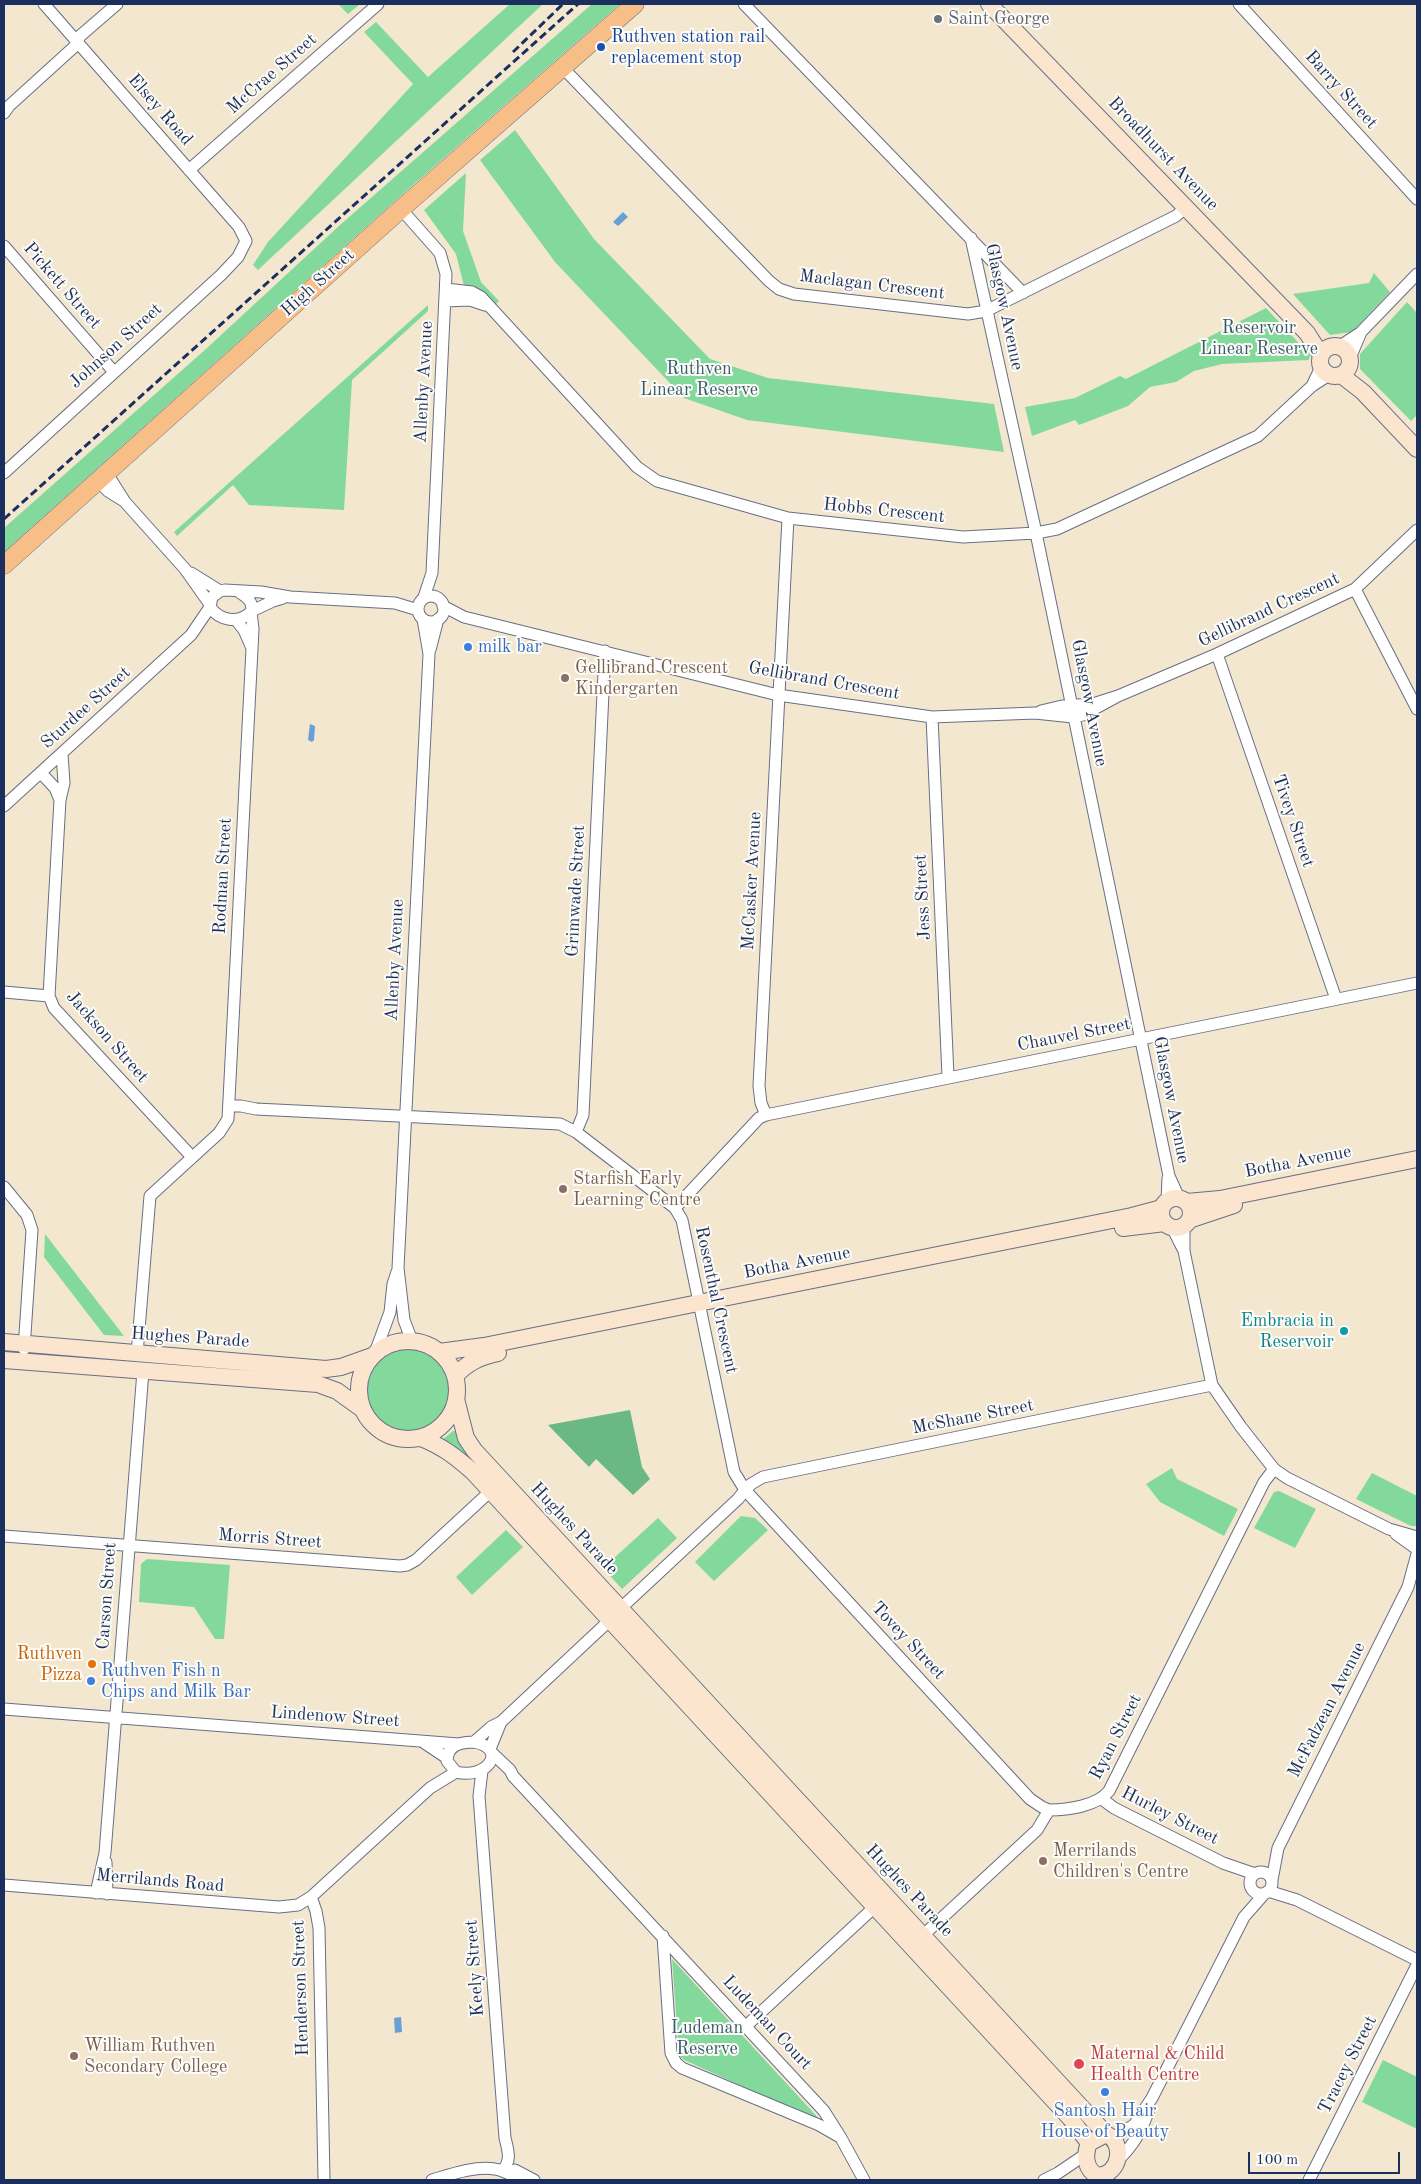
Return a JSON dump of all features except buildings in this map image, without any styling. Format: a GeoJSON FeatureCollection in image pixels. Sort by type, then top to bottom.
{"type":"FeatureCollection","features":[{"type":"Feature","properties":{"kind":"main road","name":"High Street"},"geometry":{"type":"LineString","coordinates":[[4,565],[401,209],[634,4]]}},
{"type":"Feature","properties":{"kind":"street","name":"Elsey Road"},"geometry":{"type":"LineString","coordinates":[[44,4],[239,227],[246,241]]}},
{"type":"Feature","properties":{"kind":"street"},"geometry":{"type":"LineString","coordinates":[[4,114],[9,106],[74,47],[80,36],[117,4]]}},
{"type":"Feature","properties":{"kind":"street","name":"McCrae Street"},"geometry":{"type":"LineString","coordinates":[[189,170],[378,4]]}},
{"type":"Feature","properties":{"kind":"street","name":"Glasgow Avenue"},"geometry":{"type":"LineString","coordinates":[[744,4],[1023,293]]}},
{"type":"Feature","properties":{"kind":"street","name":"Broadhurst Avenue"},"geometry":{"type":"LineString","coordinates":[[989,4],[1335,361],[1417,449]]}},
{"type":"Feature","properties":{"kind":"street","name":"Barry Street"},"geometry":{"type":"LineString","coordinates":[[1238,4],[1417,199]]}},
{"type":"Feature","properties":{"kind":"street","name":"Maclagan Crescent"},"geometry":{"type":"LineString","coordinates":[[562,67],[726,237],[779,289],[794,294],[968,314],[986,311],[1176,216],[1186,207]]}},
{"type":"Feature","properties":{"kind":"street","name":"Allenby Avenue"},"geometry":{"type":"LineString","coordinates":[[401,209],[440,253],[446,274],[432,573],[424,598]]}},
{"type":"Feature","properties":{"kind":"street","name":"Glasgow Avenue"},"geometry":{"type":"LineString","coordinates":[[971,238],[1036,533],[1212,1385],[1240,1427],[1274,1468],[1287,1478],[1389,1529],[1417,1546]]}},
{"type":"Feature","properties":{"kind":"street","name":"Johnson Street"},"geometry":{"type":"LineString","coordinates":[[4,473],[231,266],[242,251],[246,241]]}},
{"type":"Feature","properties":{"kind":"street","name":"Pickett Street"},"geometry":{"type":"LineString","coordinates":[[4,246],[114,372]]}},
{"type":"Feature","properties":{"kind":"street"},"geometry":{"type":"LineString","coordinates":[[1335,361],[1417,274]]}},
{"type":"Feature","properties":{"kind":"street","name":"Hobbs Crescent"},"geometry":{"type":"LineString","coordinates":[[446,295],[482,303],[490,308],[637,467],[657,481],[788,518],[963,537],[1036,533],[1057,528],[1258,436],[1312,386],[1335,361]]}},
{"type":"Feature","properties":{"kind":"street"},"geometry":{"type":"LineString","coordinates":[[102,476],[186,569],[209,605],[221,617],[236,620],[273,601],[290,597]]}},
{"type":"Feature","properties":{"kind":"street","name":"McCasker Avenue"},"geometry":{"type":"LineString","coordinates":[[766,1114],[761,1103],[759,1086],[788,518]]}},
{"type":"Feature","properties":{"kind":"street","name":"Gellibrand Crescent"},"geometry":{"type":"LineString","coordinates":[[439,619],[464,617],[778,695],[932,717],[1035,713],[1073,717],[1083,715],[1118,696],[1216,654],[1355,589],[1417,530]]}},
{"type":"Feature","properties":{"kind":"street"},"geometry":{"type":"LineString","coordinates":[[186,569],[220,590],[261,592],[290,597],[395,603],[424,598],[440,602],[443,613],[439,619],[431,622],[395,603]]}},
{"type":"Feature","properties":{"kind":"street","name":"Allenby Avenue"},"geometry":{"type":"LineString","coordinates":[[432,573],[440,602]]}},
{"type":"Feature","properties":{"kind":"street"},"geometry":{"type":"LineString","coordinates":[[1355,589],[1417,709]]}},
{"type":"Feature","properties":{"kind":"street"},"geometry":{"type":"LineString","coordinates":[[209,605],[212,596],[220,590]]}},
{"type":"Feature","properties":{"kind":"street"},"geometry":{"type":"LineString","coordinates":[[238,592],[248,598],[252,604],[252,612]]}},
{"type":"Feature","properties":{"kind":"street"},"geometry":{"type":"LineString","coordinates":[[420,615],[419,604],[424,598]]}},
{"type":"Feature","properties":{"kind":"street","name":"Gellibrand Crescent"},"geometry":{"type":"LineString","coordinates":[[440,602],[464,617]]}},
{"type":"Feature","properties":{"kind":"street","name":"Sturdee Street"},"geometry":{"type":"LineString","coordinates":[[4,806],[191,636],[203,621],[209,605]]}},
{"type":"Feature","properties":{"kind":"street","name":"Rodman Street"},"geometry":{"type":"LineString","coordinates":[[229,1108],[252,647],[252,612]]}},
{"type":"Feature","properties":{"kind":"street","name":"Allenby Avenue"},"geometry":{"type":"LineString","coordinates":[[420,615],[429,654]]}},
{"type":"Feature","properties":{"kind":"street","name":"Sturdee Street"},"geometry":{"type":"LineString","coordinates":[[191,636],[221,617]]}},
{"type":"Feature","properties":{"kind":"street","name":"Allenby Avenue"},"geometry":{"type":"LineString","coordinates":[[412,1341],[407,1330],[398,1268],[429,654],[439,619]]}},
{"type":"Feature","properties":{"kind":"street"},"geometry":{"type":"LineString","coordinates":[[236,620],[244,630],[252,647]]}},
{"type":"Feature","properties":{"kind":"street","name":"Grimwade Street"},"geometry":{"type":"LineString","coordinates":[[576,1132],[584,1115],[605,651]]}},
{"type":"Feature","properties":{"kind":"street","name":"Tivey Street"},"geometry":{"type":"LineString","coordinates":[[1216,654],[1336,1000]]}},
{"type":"Feature","properties":{"kind":"street","name":"Gellibrand Crescent"},"geometry":{"type":"LineString","coordinates":[[1035,713],[1071,705],[1093,704],[1118,696]]}},
{"type":"Feature","properties":{"kind":"street","name":"Jess Street"},"geometry":{"type":"LineString","coordinates":[[932,717],[948,1076]]}},
{"type":"Feature","properties":{"kind":"street","name":"Jackson Street"},"geometry":{"type":"LineString","coordinates":[[62,754],[64,783],[60,800],[49,996],[54,1008],[192,1158]]}},
{"type":"Feature","properties":{"kind":"street"},"geometry":{"type":"LineString","coordinates":[[41,773],[55,788],[60,800]]}},
{"type":"Feature","properties":{"kind":"street","name":"Chauvel Street"},"geometry":{"type":"LineString","coordinates":[[766,1114],[1417,983]]}},
{"type":"Feature","properties":{"kind":"street"},"geometry":{"type":"LineString","coordinates":[[4,992],[49,996]]}},
{"type":"Feature","properties":{"kind":"street","name":"Rosenthal Crescent"},"geometry":{"type":"LineString","coordinates":[[229,1108],[241,1106],[256,1109],[560,1124],[576,1132],[675,1208],[682,1220],[734,1472],[745,1490]]}},
{"type":"Feature","properties":{"kind":"street"},"geometry":{"type":"LineString","coordinates":[[143,1371],[137,1354],[150,1196],[222,1129],[228,1119],[229,1108]]}},
{"type":"Feature","properties":{"kind":"street"},"geometry":{"type":"LineString","coordinates":[[675,1208],[759,1118],[766,1114]]}},
{"type":"Feature","properties":{"kind":"street","name":"Botha Avenue"},"geometry":{"type":"LineString","coordinates":[[1303,1187],[1417,1159]]}},
{"type":"Feature","properties":{"kind":"street","name":"Botha Avenue"},"geometry":{"type":"LineString","coordinates":[[438,1352],[569,1334],[1006,1246],[1131,1226],[1220,1199],[1417,1168]]}},
{"type":"Feature","properties":{"kind":"street"},"geometry":{"type":"LineString","coordinates":[[4,1187],[27,1215],[32,1230],[23,1361]]}},
{"type":"Feature","properties":{"kind":"street","name":"Allenby Avenue"},"geometry":{"type":"LineString","coordinates":[[373,1354],[390,1312],[393,1284],[398,1268]]}},
{"type":"Feature","properties":{"kind":"street"},"geometry":{"type":"LineString","coordinates":[[390,1312],[404,1314]]}},
{"type":"Feature","properties":{"kind":"street","name":"Botha Avenue"},"geometry":{"type":"LineString","coordinates":[[455,1376],[466,1364],[486,1356],[569,1334]]}},
{"type":"Feature","properties":{"kind":"street"},"geometry":{"type":"LineString","coordinates":[[412,1341],[422,1343],[438,1352],[448,1362],[455,1376],[456,1399],[452,1412],[444,1424],[421,1438],[409,1440],[386,1434],[372,1424],[362,1409],[358,1395],[359,1381],[364,1367],[373,1354],[386,1346],[412,1341]]}},
{"type":"Feature","properties":{"kind":"street","name":"Hughes Parade"},"geometry":{"type":"LineString","coordinates":[[4,1342],[326,1369],[341,1367],[373,1354]]}},
{"type":"Feature","properties":{"kind":"street","name":"Hughes Parade"},"geometry":{"type":"LineString","coordinates":[[4,1360],[318,1384],[337,1391],[362,1409]]}},
{"type":"Feature","properties":{"kind":"street","name":"Carson Street"},"geometry":{"type":"LineString","coordinates":[[102,1893],[143,1371]]}},
{"type":"Feature","properties":{"kind":"street","name":"McShane Street"},"geometry":{"type":"LineString","coordinates":[[745,1490],[763,1477],[1212,1385]]}},
{"type":"Feature","properties":{"kind":"street","name":"Hughes Parade"},"geometry":{"type":"LineString","coordinates":[[456,1399],[466,1438],[496,1486]]}},
{"type":"Feature","properties":{"kind":"street","name":"Hughes Parade"},"geometry":{"type":"LineString","coordinates":[[421,1438],[440,1445],[496,1486],[881,1901],[1070,2118],[1092,2164]]}},
{"type":"Feature","properties":{"kind":"street","name":"Ryan Street"},"geometry":{"type":"LineString","coordinates":[[1049,1810],[1061,1810],[1102,1799],[1109,1791],[1264,1482],[1274,1468]]}},
{"type":"Feature","properties":{"kind":"street","name":"Morris Street"},"geometry":{"type":"LineString","coordinates":[[4,1536],[383,1565],[407,1565],[416,1560],[496,1486]]}},
{"type":"Feature","properties":{"kind":"street"},"geometry":{"type":"LineString","coordinates":[[474,1742],[491,1727],[501,1722],[738,1500],[745,1490]]}},
{"type":"Feature","properties":{"kind":"street","name":"Tovey Street"},"geometry":{"type":"LineString","coordinates":[[745,1490],[1030,1799],[1049,1810]]}},
{"type":"Feature","properties":{"kind":"street","name":"McFadzean Avenue"},"geometry":{"type":"LineString","coordinates":[[1408,1587],[1417,1546]]}},
{"type":"Feature","properties":{"kind":"street","name":"McFadzean Avenue"},"geometry":{"type":"LineString","coordinates":[[1109,2136],[1134,2125],[1152,2098],[1244,1917],[1269,1886],[1278,1848],[1408,1587],[1417,1576]]}},
{"type":"Feature","properties":{"kind":"street","name":"Lindenow Street"},"geometry":{"type":"LineString","coordinates":[[4,1710],[459,1744]]}},
{"type":"Feature","properties":{"kind":"street"},"geometry":{"type":"LineString","coordinates":[[490,1750],[481,1743],[459,1744],[450,1750],[447,1759],[450,1768],[461,1773],[485,1769],[491,1761],[490,1750],[501,1722]]}},
{"type":"Feature","properties":{"kind":"street","name":"Lindenow Street"},"geometry":{"type":"LineString","coordinates":[[423,1742],[447,1759]]}},
{"type":"Feature","properties":{"kind":"street","name":"Ludeman Court"},"geometry":{"type":"LineString","coordinates":[[490,1750],[824,2111],[842,2138],[864,2180]]}},
{"type":"Feature","properties":{"kind":"street","name":"Henderson Street"},"geometry":{"type":"LineString","coordinates":[[430,1788],[447,1759]]}},
{"type":"Feature","properties":{"kind":"street","name":"Ludeman Court"},"geometry":{"type":"LineString","coordinates":[[485,1769],[499,1768],[513,1776]]}},
{"type":"Feature","properties":{"kind":"street","name":"Keely Street"},"geometry":{"type":"LineString","coordinates":[[479,1796],[485,1769]]}},
{"type":"Feature","properties":{"kind":"street","name":"Henderson Street"},"geometry":{"type":"LineString","coordinates":[[324,2180],[319,1928],[311,1897],[430,1788],[461,1773]]}},
{"type":"Feature","properties":{"kind":"street","name":"Keely Street"},"geometry":{"type":"LineString","coordinates":[[461,1773],[474,1783],[479,1796],[505,2138],[509,2156],[504,2167]]}},
{"type":"Feature","properties":{"kind":"street","name":"Hurley Street"},"geometry":{"type":"LineString","coordinates":[[1102,1799],[1114,1808],[1253,1878]]}},
{"type":"Feature","properties":{"kind":"street"},"geometry":{"type":"LineString","coordinates":[[917,1941],[1037,1830],[1049,1810]]}},
{"type":"Feature","properties":{"kind":"street","name":"McFadzean Avenue"},"geometry":{"type":"LineString","coordinates":[[1244,1917],[1253,1878],[1278,1848]]}},
{"type":"Feature","properties":{"kind":"street"},"geometry":{"type":"LineString","coordinates":[[1266,1873],[1269,1886],[1258,1893],[1253,1878],[1266,1873]]}},
{"type":"Feature","properties":{"kind":"street","name":"Merrilands Road"},"geometry":{"type":"LineString","coordinates":[[4,1885],[285,1907],[298,1905],[311,1897]]}},
{"type":"Feature","properties":{"kind":"street"},"geometry":{"type":"LineString","coordinates":[[1269,1886],[1417,1960]]}},
{"type":"Feature","properties":{"kind":"street"},"geometry":{"type":"LineString","coordinates":[[746,2026],[881,1901]]}},
{"type":"Feature","properties":{"kind":"street"},"geometry":{"type":"LineString","coordinates":[[663,1936],[672,2054],[676,2063],[682,2068],[820,2125],[842,2138]]}},
{"type":"Feature","properties":{"kind":"street","name":"Hughes Parade"},"geometry":{"type":"LineString","coordinates":[[917,1941],[1109,2136]]}},
{"type":"Feature","properties":{"kind":"street","name":"Tracey Street"},"geometry":{"type":"LineString","coordinates":[[1309,2180],[1417,1965]]}},
{"type":"Feature","properties":{"kind":"street","name":"McFadzean Avenue"},"geometry":{"type":"LineString","coordinates":[[1116,2170],[1144,2125],[1152,2098]]}},
{"type":"Feature","properties":{"kind":"street"},"geometry":{"type":"LineString","coordinates":[[1044,2180],[1058,2173],[1092,2164],[1109,2136],[1118,2152],[1116,2170],[1108,2174],[1092,2164]]}},
{"type":"Feature","properties":{"kind":"street"},"geometry":{"type":"LineString","coordinates":[[504,2167],[521,2180]]}},
{"type":"Feature","properties":{"kind":"street"},"geometry":{"type":"LineString","coordinates":[[432,2180],[462,2171],[504,2167],[534,2180]]}},
{"type":"Feature","properties":{"kind":"green space"},"geometry":{"type":"Polygon","coordinates":[[[338,4],[358,4],[359,5],[348,14],[338,4]]]}},
{"type":"Feature","properties":{"kind":"green space"},"geometry":{"type":"Polygon","coordinates":[[[510,4],[543,4],[258,270],[253,265],[268,242],[413,84],[364,32],[376,22],[428,77],[510,4]]]}},
{"type":"Feature","properties":{"kind":"green space"},"geometry":{"type":"Polygon","coordinates":[[[592,4],[620,4],[413,185],[4,552],[4,528],[207,348],[340,225],[592,4]]]}},
{"type":"Feature","properties":{"kind":"green space","name":"Ruthven Linear Reserve"},"geometry":{"type":"Polygon","coordinates":[[[515,130],[594,239],[710,359],[768,378],[994,404],[1004,452],[747,420],[684,398],[555,262],[480,160],[515,130]]]}},
{"type":"Feature","properties":{"kind":"green space"},"geometry":{"type":"Polygon","coordinates":[[[466,173],[463,231],[481,282],[499,301],[496,304],[464,286],[456,254],[424,210],[466,173]]]}},
{"type":"Feature","properties":{"kind":"green space","name":"Reservoir Linear Reserve"},"geometry":{"type":"Polygon","coordinates":[[[1374,273],[1390,292],[1352,332],[1330,335],[1293,294],[1369,283],[1374,273]]]}},
{"type":"Feature","properties":{"kind":"green space"},"geometry":{"type":"Polygon","coordinates":[[[1407,302],[1417,313],[1417,415],[1411,421],[1360,369],[1360,354],[1407,302]]]}},
{"type":"Feature","properties":{"kind":"green space"},"geometry":{"type":"Polygon","coordinates":[[[428,305],[428,311],[352,380],[344,510],[249,505],[233,485],[177,536],[174,532],[428,305]]]}},
{"type":"Feature","properties":{"kind":"green space","name":"Reservoir Linear Reserve"},"geometry":{"type":"Polygon","coordinates":[[[1266,308],[1310,355],[1309,360],[1222,364],[1194,371],[1176,382],[1150,387],[1128,406],[1079,425],[1075,420],[1032,436],[1025,407],[1075,398],[1120,376],[1126,379],[1266,308]]]}},
{"type":"Feature","properties":{"kind":"green space"},"geometry":{"type":"Polygon","coordinates":[[[45,1234],[124,1336],[104,1335],[44,1257],[45,1234]]]}},
{"type":"Feature","properties":{"kind":"green space"},"geometry":{"type":"Polygon","coordinates":[[[408,1344],[425,1348],[440,1358],[450,1373],[454,1390],[450,1407],[440,1422],[425,1432],[408,1436],[391,1432],[376,1422],[366,1407],[362,1390],[366,1373],[376,1358],[391,1348],[408,1344]]]}},
{"type":"Feature","properties":{"kind":"green space"},"geometry":{"type":"Polygon","coordinates":[[[630,1410],[642,1467],[650,1479],[633,1495],[596,1459],[589,1467],[548,1425],[630,1410]]]}},
{"type":"Feature","properties":{"kind":"green space"},"geometry":{"type":"Polygon","coordinates":[[[453,1431],[456,1431],[488,1473],[442,1440],[453,1431]]]}},
{"type":"Feature","properties":{"kind":"green space"},"geometry":{"type":"Polygon","coordinates":[[[1172,1468],[1177,1479],[1238,1509],[1224,1536],[1160,1502],[1146,1484],[1172,1468]]]}},
{"type":"Feature","properties":{"kind":"green space"},"geometry":{"type":"Polygon","coordinates":[[[1372,1473],[1417,1496],[1417,1526],[1411,1526],[1356,1499],[1372,1473]]]}},
{"type":"Feature","properties":{"kind":"green space"},"geometry":{"type":"Polygon","coordinates":[[[1279,1491],[1316,1509],[1295,1548],[1254,1528],[1274,1492],[1279,1491]]]}},
{"type":"Feature","properties":{"kind":"green space"},"geometry":{"type":"Polygon","coordinates":[[[741,1516],[755,1518],[768,1530],[714,1581],[695,1562],[741,1516]]]}},
{"type":"Feature","properties":{"kind":"green space"},"geometry":{"type":"Polygon","coordinates":[[[658,1518],[677,1538],[622,1589],[603,1568],[658,1518]]]}},
{"type":"Feature","properties":{"kind":"green space"},"geometry":{"type":"Polygon","coordinates":[[[506,1530],[523,1547],[472,1595],[456,1577],[506,1530]]]}},
{"type":"Feature","properties":{"kind":"green space"},"geometry":{"type":"Polygon","coordinates":[[[147,1559],[230,1565],[224,1639],[215,1639],[194,1607],[139,1602],[141,1564],[147,1559]]]}},
{"type":"Feature","properties":{"kind":"green space","name":"Ludeman Reserve"},"geometry":{"type":"Polygon","coordinates":[[[672,1959],[822,2122],[684,2060],[679,2055],[672,1959]]]}},
{"type":"Feature","properties":{"kind":"green space"},"geometry":{"type":"Polygon","coordinates":[[[1383,2060],[1417,2077],[1417,2129],[1362,2102],[1383,2060]]]}},
{"type":"Feature","properties":{"kind":"water"},"geometry":{"type":"Polygon","coordinates":[[[623,212],[628,217],[618,226],[613,222],[623,212]]]}},
{"type":"Feature","properties":{"kind":"water"},"geometry":{"type":"Polygon","coordinates":[[[310,724],[315,726],[314,740],[312,742],[308,740],[310,724]]]}},
{"type":"Feature","properties":{"kind":"water"},"geometry":{"type":"Polygon","coordinates":[[[401,2017],[402,2032],[395,2033],[394,2018],[401,2017]]]}},
{"type":"Feature","properties":{"kind":"railway"},"geometry":{"type":"LineString","coordinates":[[513,52],[563,4]]}},
{"type":"Feature","properties":{"kind":"railway"},"geometry":{"type":"LineString","coordinates":[[4,519],[578,4]]}},
{"type":"Feature","properties":{"kind":"place","name":"Saint George"},"geometry":{"type":"Point","coordinates":[938,19]}},
{"type":"Feature","properties":{"kind":"place","name":"Ruthven station rail replacement stop"},"geometry":{"type":"Point","coordinates":[601,47]}},
{"type":"Feature","properties":{"kind":"place","name":"milk bar"},"geometry":{"type":"Point","coordinates":[468,647]}},
{"type":"Feature","properties":{"kind":"place","name":"Gellibrand Crescent Kindergarten"},"geometry":{"type":"Point","coordinates":[565,678]}},
{"type":"Feature","properties":{"kind":"place","name":"Starfish Early Learning Centre"},"geometry":{"type":"Point","coordinates":[563,1189]}},
{"type":"Feature","properties":{"kind":"place","name":"Embracia in Reservoir"},"geometry":{"type":"Point","coordinates":[1344,1331]}},
{"type":"Feature","properties":{"kind":"place","name":"Ruthven Pizza"},"geometry":{"type":"Point","coordinates":[92,1664]}},
{"type":"Feature","properties":{"kind":"place","name":"Ruthven Fish n Chips and Milk Bar"},"geometry":{"type":"Point","coordinates":[91,1681]}},
{"type":"Feature","properties":{"kind":"place","name":"Merrilands Children's Centre"},"geometry":{"type":"Point","coordinates":[1043,1861]}},
{"type":"Feature","properties":{"kind":"place","name":"William Ruthven Secondary College"},"geometry":{"type":"Point","coordinates":[74,2056]}},
{"type":"Feature","properties":{"kind":"place","name":"Maternal & Child Health Centre"},"geometry":{"type":"Point","coordinates":[1079,2064]}},
{"type":"Feature","properties":{"kind":"place","name":"Santosh Hair House of Beauty"},"geometry":{"type":"Point","coordinates":[1105,2092]}}]}
